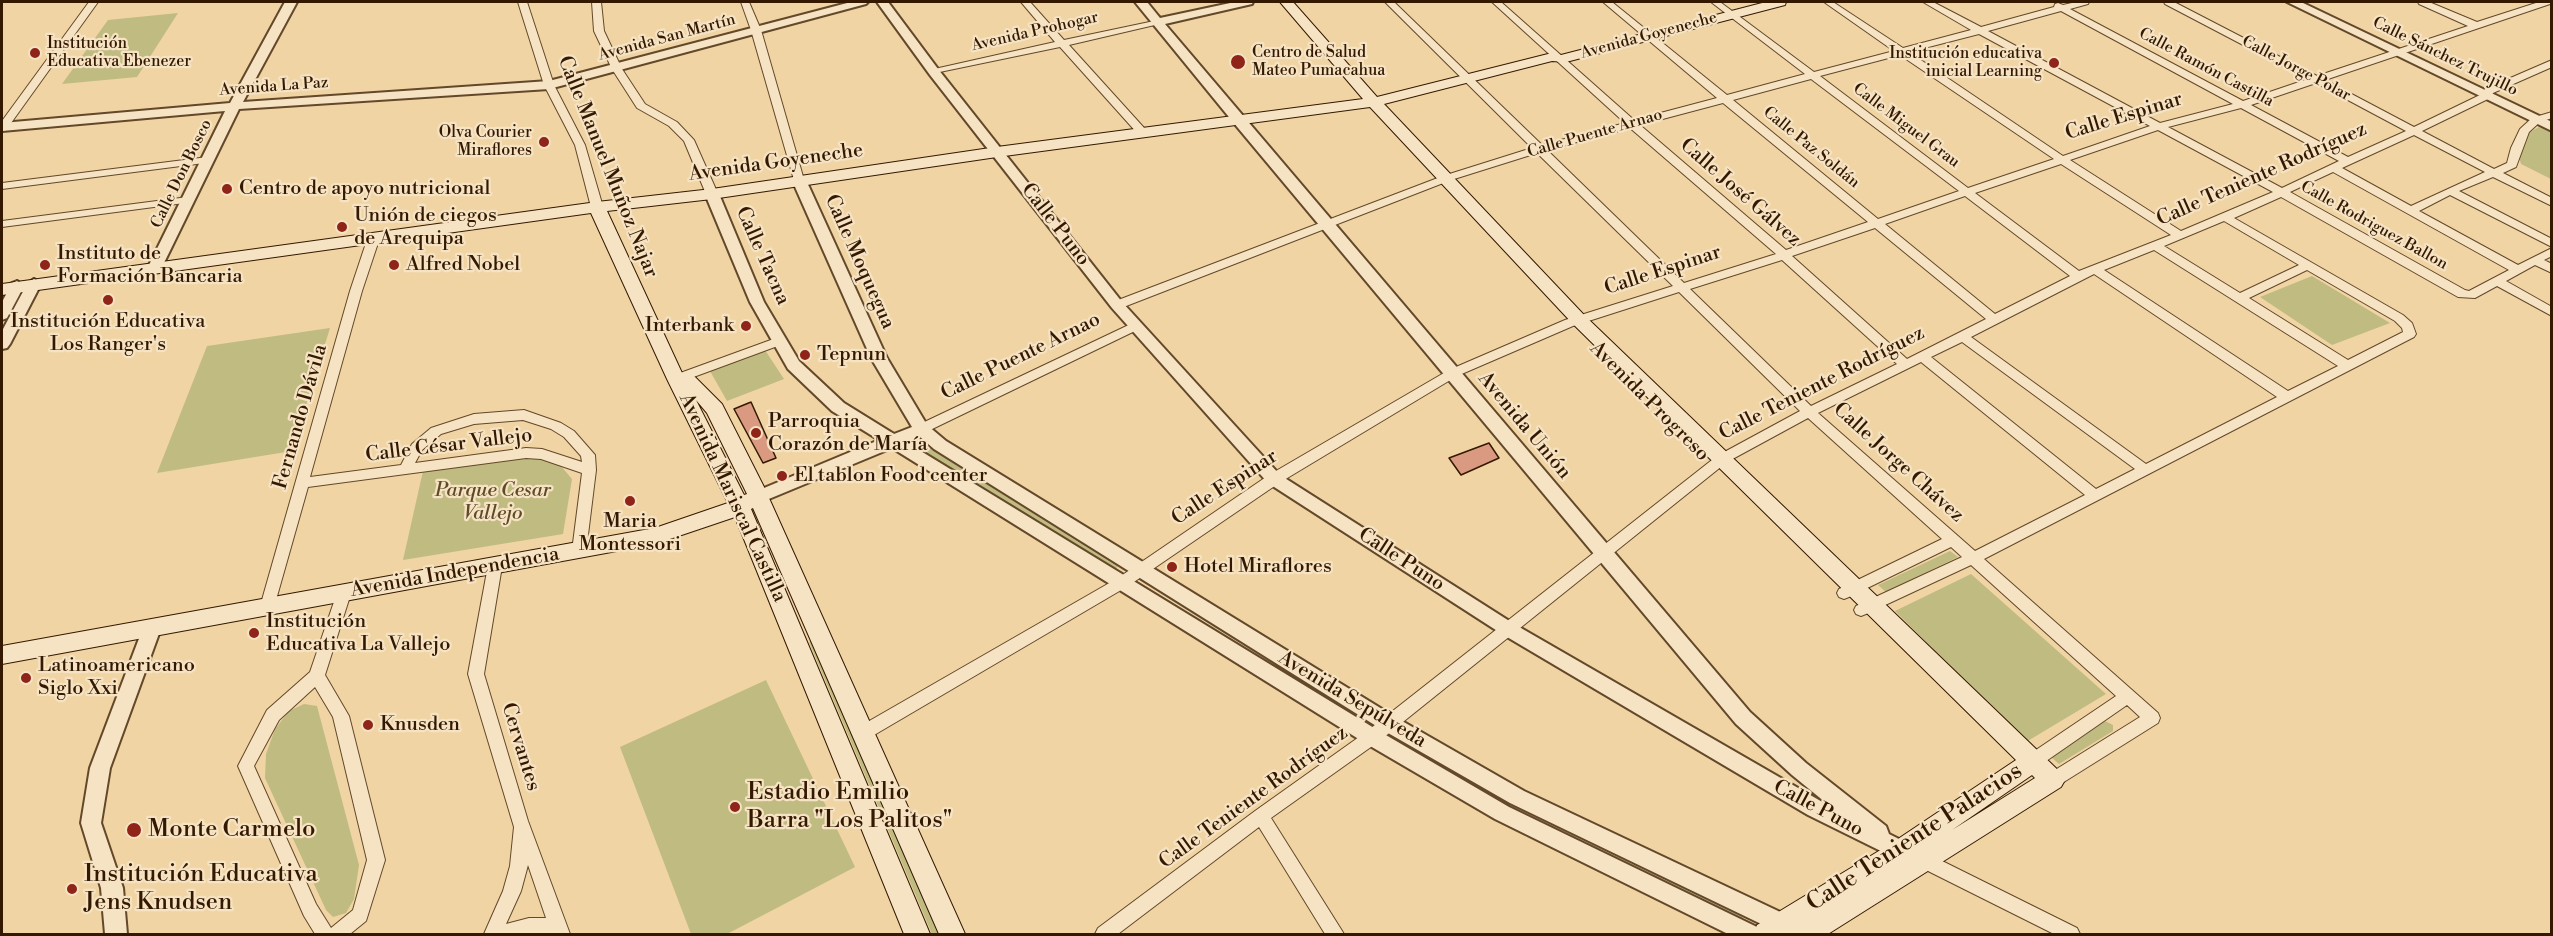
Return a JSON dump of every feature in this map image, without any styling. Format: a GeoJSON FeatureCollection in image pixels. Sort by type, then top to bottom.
{"type":"FeatureCollection","features":[{"type":"Feature","properties":{"kind":"main road","name":"Avenida Progreso"},"geometry":{"type":"LineString","coordinates":[[1271,2],[1443,180],[1574,322],[2048,783]]}},
{"type":"Feature","properties":{"kind":"main road","name":"Avenida Progreso"},"geometry":{"type":"LineString","coordinates":[[1286,2],[1368,102]]}},
{"type":"Feature","properties":{"kind":"main road","name":"Avenida Goyeneche"},"geometry":{"type":"LineString","coordinates":[[18,286],[597,207],[712,194],[997,152],[1368,102],[1646,33],[1749,2]]}},
{"type":"Feature","properties":{"kind":"main road","name":"Avenida Goyeneche"},"geometry":{"type":"LineString","coordinates":[[1723,8],[1780,2]]}},
{"type":"Feature","properties":{"kind":"main road","name":"Calle Manuel Muñoz Najar"},"geometry":{"type":"LineString","coordinates":[[597,207],[676,379]]}},
{"type":"Feature","properties":{"kind":"main road"},"geometry":{"type":"LineString","coordinates":[[698,370],[715,409]]}},
{"type":"Feature","properties":{"kind":"main road","name":"Avenida Mariscal Castilla"},"geometry":{"type":"LineString","coordinates":[[676,379],[688,380],[715,409],[749,502],[785,613],[916,934]]}},
{"type":"Feature","properties":{"kind":"main road","name":"Avenida Mariscal Castilla"},"geometry":{"type":"LineString","coordinates":[[676,379],[808,607],[952,934]]}},
{"type":"Feature","properties":{"kind":"main road","name":"Avenida Independencia"},"geometry":{"type":"LineString","coordinates":[[2,655],[655,536],[692,525],[749,502]]}},
{"type":"Feature","properties":{"kind":"main road"},"geometry":{"type":"LineString","coordinates":[[785,613],[808,607]]}},
{"type":"Feature","properties":{"kind":"main road"},"geometry":{"type":"LineString","coordinates":[[797,641],[820,635]]}},
{"type":"Feature","properties":{"kind":"main road","name":"Calle Teniente Palacios"},"geometry":{"type":"LineString","coordinates":[[1789,932],[1901,851],[2028,764]]}},
{"type":"Feature","properties":{"kind":"main road","name":"Calle Teniente Palacios"},"geometry":{"type":"LineString","coordinates":[[1789,932],[1924,860],[2048,783]]}},
{"type":"Feature","properties":{"kind":"street"},"geometry":{"type":"LineString","coordinates":[[2,128],[93,2]]}},
{"type":"Feature","properties":{"kind":"street","name":"Calle Don Bosco"},"geometry":{"type":"LineString","coordinates":[[155,267],[234,106],[291,2]]}},
{"type":"Feature","properties":{"kind":"street","name":"Calle Manuel Muñoz Najar"},"geometry":{"type":"LineString","coordinates":[[522,2],[549,85],[580,145],[597,207]]}},
{"type":"Feature","properties":{"kind":"street","name":"Calle Tacna"},"geometry":{"type":"LineString","coordinates":[[596,2],[599,31],[617,69],[641,106],[673,124],[689,140],[757,302],[794,365],[838,407],[893,441]]}},
{"type":"Feature","properties":{"kind":"street","name":"Calle Moquegua"},"geometry":{"type":"LineString","coordinates":[[745,2],[756,30],[799,180],[879,358],[921,429]]}},
{"type":"Feature","properties":{"kind":"street","name":"Avenida San Martín"},"geometry":{"type":"LineString","coordinates":[[549,85],[617,69],[862,2]]}},
{"type":"Feature","properties":{"kind":"street","name":"Calle Puno"},"geometry":{"type":"LineString","coordinates":[[883,2],[934,72],[1117,305],[1274,479],[1508,629],[1815,809],[1924,860],[2071,934]]}},
{"type":"Feature","properties":{"kind":"street"},"geometry":{"type":"LineString","coordinates":[[1025,2],[1142,132]]}},
{"type":"Feature","properties":{"kind":"street","name":"Avenida Unión"},"geometry":{"type":"LineString","coordinates":[[1140,2],[1743,718],[1799,769],[1901,851]]}},
{"type":"Feature","properties":{"kind":"street","name":"Avenida Prohogar"},"geometry":{"type":"LineString","coordinates":[[934,72],[1248,2]]}},
{"type":"Feature","properties":{"kind":"street","name":"Calle Jorge Chávez"},"geometry":{"type":"LineString","coordinates":[[1389,2],[1809,412],[2152,718],[2048,783]]}},
{"type":"Feature","properties":{"kind":"street","name":"Calle José Gálvez"},"geometry":{"type":"LineString","coordinates":[[1496,2],[1632,124],[1784,255],[1905,365]]}},
{"type":"Feature","properties":{"kind":"street","name":"Calle Paz Soldán"},"geometry":{"type":"LineString","coordinates":[[1607,2],[1994,320]]}},
{"type":"Feature","properties":{"kind":"street"},"geometry":{"type":"LineString","coordinates":[[1828,2],[2061,159],[2179,235]]}},
{"type":"Feature","properties":{"kind":"street","name":"Calle Rodriguez Ballon"},"geometry":{"type":"LineString","coordinates":[[1927,2],[2281,192],[2462,294],[2471,295],[2552,250]]}},
{"type":"Feature","properties":{"kind":"street","name":"Calle Ramón Castilla"},"geometry":{"type":"LineString","coordinates":[[2051,2],[2347,161]]}},
{"type":"Feature","properties":{"kind":"street","name":"Calle Puente Arnao"},"geometry":{"type":"LineString","coordinates":[[1117,305],[1443,180],[1539,149],[2085,2]]}},
{"type":"Feature","properties":{"kind":"street","name":"Calle Jorge Polar"},"geometry":{"type":"LineString","coordinates":[[2168,2],[2552,203]]}},
{"type":"Feature","properties":{"kind":"street","name":"Calle Sánchez Trujillo"},"geometry":{"type":"LineString","coordinates":[[2293,2],[2552,127]]}},
{"type":"Feature","properties":{"kind":"street"},"geometry":{"type":"LineString","coordinates":[[2422,2],[2477,26]]}},
{"type":"Feature","properties":{"kind":"street"},"geometry":{"type":"LineString","coordinates":[[2540,2],[2552,9]]}},
{"type":"Feature","properties":{"kind":"street","name":"Calle Espinar"},"geometry":{"type":"LineString","coordinates":[[863,733],[1123,582],[1274,479],[1453,373],[1574,322],[1784,255],[2157,127],[2242,105],[2477,26],[2540,2]]}},
{"type":"Feature","properties":{"kind":"street","name":"Calle Miguel Grau"},"geometry":{"type":"LineString","coordinates":[[1723,8],[2078,276]]}},
{"type":"Feature","properties":{"kind":"street","name":"Calle Teniente Rodríguez"},"geometry":{"type":"LineString","coordinates":[[1104,934],[1261,816],[1372,737],[1718,462],[1809,412],[1963,337],[2078,276],[2225,218],[2413,131],[2552,63]]}},
{"type":"Feature","properties":{"kind":"street","name":"Calle Teniente Rodríguez"},"geometry":{"type":"LineString","coordinates":[[2486,96],[2498,96],[2552,73]]}},
{"type":"Feature","properties":{"kind":"street","name":"Avenida La Paz"},"geometry":{"type":"LineString","coordinates":[[2,128],[234,106],[549,85]]}},
{"type":"Feature","properties":{"kind":"street"},"geometry":{"type":"LineString","coordinates":[[2411,211],[2450,191],[2514,164],[2516,148],[2524,131],[2535,120],[2552,116]]}},
{"type":"Feature","properties":{"kind":"street"},"geometry":{"type":"LineString","coordinates":[[2,186],[208,160]]}},
{"type":"Feature","properties":{"kind":"street"},"geometry":{"type":"LineString","coordinates":[[2333,168],[2518,270]]}},
{"type":"Feature","properties":{"kind":"street"},"geometry":{"type":"LineString","coordinates":[[2450,191],[2552,244]]}},
{"type":"Feature","properties":{"kind":"street"},"geometry":{"type":"LineString","coordinates":[[2,225],[188,200]]}},
{"type":"Feature","properties":{"kind":"street"},"geometry":{"type":"LineString","coordinates":[[1867,607],[1974,558],[2410,334],[2410,330],[2399,318],[2225,218]]}},
{"type":"Feature","properties":{"kind":"street","name":"Fernando Dávila"},"geometry":{"type":"LineString","coordinates":[[267,607],[356,291],[374,237]]}},
{"type":"Feature","properties":{"kind":"street"},"geometry":{"type":"LineString","coordinates":[[2155,245],[2348,366]]}},
{"type":"Feature","properties":{"kind":"street"},"geometry":{"type":"LineString","coordinates":[[2535,260],[2552,269]]}},
{"type":"Feature","properties":{"kind":"street"},"geometry":{"type":"LineString","coordinates":[[2240,298],[2308,265]]}},
{"type":"Feature","properties":{"kind":"street"},"geometry":{"type":"LineString","coordinates":[[2094,269],[2287,397]]}},
{"type":"Feature","properties":{"kind":"street"},"geometry":{"type":"LineString","coordinates":[[2497,281],[2552,312]]}},
{"type":"Feature","properties":{"kind":"street"},"geometry":{"type":"LineString","coordinates":[[2,315],[18,286]]}},
{"type":"Feature","properties":{"kind":"street"},"geometry":{"type":"LineString","coordinates":[[2,344],[18,286]]}},
{"type":"Feature","properties":{"kind":"street","name":"Calle Puente Arnao"},"geometry":{"type":"LineString","coordinates":[[893,441],[1135,326]]}},
{"type":"Feature","properties":{"kind":"street"},"geometry":{"type":"LineString","coordinates":[[1963,337],[2145,470]]}},
{"type":"Feature","properties":{"kind":"street"},"geometry":{"type":"LineString","coordinates":[[676,379],[779,341]]}},
{"type":"Feature","properties":{"kind":"street"},"geometry":{"type":"LineString","coordinates":[[1922,357],[2095,496]]}},
{"type":"Feature","properties":{"kind":"street"},"geometry":{"type":"LineString","coordinates":[[404,471],[417,447],[436,431],[474,419],[504,415],[524,416],[556,426],[569,434],[588,455],[589,470],[579,551]]}},
{"type":"Feature","properties":{"kind":"street","name":"Avenida Sepúlveda"},"geometry":{"type":"LineString","coordinates":[[921,429],[940,446],[1388,723],[1517,797],[1789,932]]}},
{"type":"Feature","properties":{"kind":"street","name":"Avenida Sepúlveda"},"geometry":{"type":"LineString","coordinates":[[893,441],[1372,737],[1502,813],[1749,934]]}},
{"type":"Feature","properties":{"kind":"street","name":"Avenida Independencia"},"geometry":{"type":"LineString","coordinates":[[749,502],[893,441]]}},
{"type":"Feature","properties":{"kind":"street","name":"Calle César Vallejo"},"geometry":{"type":"LineString","coordinates":[[302,483],[526,453],[542,454],[589,470]]}},
{"type":"Feature","properties":{"kind":"street"},"geometry":{"type":"LineString","coordinates":[[1849,590],[1953,540]]}},
{"type":"Feature","properties":{"kind":"street","name":"Cervantes"},"geometry":{"type":"LineString","coordinates":[[495,566],[476,674],[520,821],[561,932]]}},
{"type":"Feature","properties":{"kind":"street"},"geometry":{"type":"LineString","coordinates":[[325,934],[310,910],[246,766],[273,715],[317,676],[344,593]]}},
{"type":"Feature","properties":{"kind":"street"},"geometry":{"type":"LineString","coordinates":[[116,934],[112,888],[91,823],[100,768],[152,628]]}},
{"type":"Feature","properties":{"kind":"street"},"geometry":{"type":"LineString","coordinates":[[1276,678],[1292,664]]}},
{"type":"Feature","properties":{"kind":"street"},"geometry":{"type":"LineString","coordinates":[[317,676],[341,716],[376,860],[360,915],[337,934]]}},
{"type":"Feature","properties":{"kind":"street"},"geometry":{"type":"LineString","coordinates":[[2028,764],[2127,697]]}},
{"type":"Feature","properties":{"kind":"street"},"geometry":{"type":"LineString","coordinates":[[1261,816],[1335,934]]}},
{"type":"Feature","properties":{"kind":"street"},"geometry":{"type":"LineString","coordinates":[[493,934],[512,891],[519,866],[520,821]]}},
{"type":"Feature","properties":{"kind":"street"},"geometry":{"type":"LineString","coordinates":[[499,934],[528,926],[545,927],[561,932]]}},
{"type":"Feature","properties":{"kind":"green space"},"geometry":{"type":"Polygon","coordinates":[[[178,13],[137,77],[62,84],[108,20],[178,13]]]}},
{"type":"Feature","properties":{"kind":"green space"},"geometry":{"type":"Polygon","coordinates":[[[2539,127],[2551,132],[2551,179],[2521,164],[2518,153],[2528,133],[2539,127]]]}},
{"type":"Feature","properties":{"kind":"green space"},"geometry":{"type":"Polygon","coordinates":[[[2312,276],[2390,323],[2332,345],[2260,297],[2312,276]]]}},
{"type":"Feature","properties":{"kind":"green space"},"geometry":{"type":"Polygon","coordinates":[[[330,328],[292,451],[157,473],[207,346],[330,328]]]}},
{"type":"Feature","properties":{"kind":"green space"},"geometry":{"type":"Polygon","coordinates":[[[765,350],[784,379],[727,401],[710,371],[765,350]]]}},
{"type":"Feature","properties":{"kind":"green space"},"geometry":{"type":"Polygon","coordinates":[[[921,443],[1118,567],[1108,572],[912,446],[921,443]]]}},
{"type":"Feature","properties":{"kind":"green space","name":"Parque Cesar Vallejo"},"geometry":{"type":"Polygon","coordinates":[[[541,456],[560,465],[572,479],[563,534],[403,560],[423,471],[541,456]]]}},
{"type":"Feature","properties":{"kind":"green space"},"geometry":{"type":"Polygon","coordinates":[[[1950,551],[1958,557],[1886,592],[1878,585],[1950,551]]]}},
{"type":"Feature","properties":{"kind":"green space"},"geometry":{"type":"Polygon","coordinates":[[[1971,574],[2106,694],[2026,742],[1895,611],[1971,574]]]}},
{"type":"Feature","properties":{"kind":"green space"},"geometry":{"type":"Polygon","coordinates":[[[815,640],[940,934],[932,934],[809,642],[815,640]]]}},
{"type":"Feature","properties":{"kind":"green space","name":"Estadio Emilio Barra \"Los Palitos\""},"geometry":{"type":"Polygon","coordinates":[[[766,680],[855,867],[727,934],[691,934],[620,747],[766,680]]]}},
{"type":"Feature","properties":{"kind":"green space"},"geometry":{"type":"Polygon","coordinates":[[[304,704],[317,706],[359,865],[354,899],[346,913],[333,917],[326,910],[265,778],[266,754],[275,729],[289,711],[304,704]]]}},
{"type":"Feature","properties":{"kind":"green space"},"geometry":{"type":"Polygon","coordinates":[[[2103,720],[2113,725],[2113,731],[2059,764],[2051,757],[2103,720]]]}},
{"type":"Feature","properties":{"kind":"green space"},"geometry":{"type":"Polygon","coordinates":[[[1403,741],[1521,811],[1743,917],[1740,922],[1516,816],[1395,747],[1403,741]]]}},
{"type":"Feature","properties":{"kind":"building","name":"Parroquia Corazón de María"},"geometry":{"type":"Polygon","coordinates":[[[751,402],[776,458],[763,463],[734,409],[751,402]]]}},
{"type":"Feature","properties":{"kind":"building"},"geometry":{"type":"Polygon","coordinates":[[[1489,443],[1499,458],[1461,475],[1449,458],[1489,443]]]}},
{"type":"Feature","properties":{"kind":"place","name":"Institución Educativa Ebenezer"},"geometry":{"type":"Point","coordinates":[35,53]}},
{"type":"Feature","properties":{"kind":"place","name":"Centro de Salud Mateo Pumacahua"},"geometry":{"type":"Point","coordinates":[1238,62]}},
{"type":"Feature","properties":{"kind":"place","name":"Institución educativa inicial Learning"},"geometry":{"type":"Point","coordinates":[2054,63]}},
{"type":"Feature","properties":{"kind":"place","name":"Olva Courier Miraflores"},"geometry":{"type":"Point","coordinates":[544,142]}},
{"type":"Feature","properties":{"kind":"place","name":"Centro de apoyo nutricional"},"geometry":{"type":"Point","coordinates":[227,189]}},
{"type":"Feature","properties":{"kind":"place","name":"Unión de ciegos de Arequipa"},"geometry":{"type":"Point","coordinates":[342,227]}},
{"type":"Feature","properties":{"kind":"place","name":"Instituto de Formación Bancaria"},"geometry":{"type":"Point","coordinates":[45,265]}},
{"type":"Feature","properties":{"kind":"place","name":"Alfred Nobel"},"geometry":{"type":"Point","coordinates":[394,265]}},
{"type":"Feature","properties":{"kind":"place","name":"Institución Educativa Los Ranger's"},"geometry":{"type":"Point","coordinates":[108,300]}},
{"type":"Feature","properties":{"kind":"place","name":"Interbank"},"geometry":{"type":"Point","coordinates":[746,326]}},
{"type":"Feature","properties":{"kind":"place","name":"Tepnun"},"geometry":{"type":"Point","coordinates":[805,355]}},
{"type":"Feature","properties":{"kind":"place","name":"Parroquia Corazón de María"},"geometry":{"type":"Point","coordinates":[756,433]}},
{"type":"Feature","properties":{"kind":"place","name":"El tablon Food center"},"geometry":{"type":"Point","coordinates":[782,476]}},
{"type":"Feature","properties":{"kind":"place","name":"Maria Montessori"},"geometry":{"type":"Point","coordinates":[630,501]}},
{"type":"Feature","properties":{"kind":"place","name":"Hotel Miraflores"},"geometry":{"type":"Point","coordinates":[1172,567]}},
{"type":"Feature","properties":{"kind":"place","name":"Institución Educativa La Vallejo"},"geometry":{"type":"Point","coordinates":[254,633]}},
{"type":"Feature","properties":{"kind":"place","name":"Latinoamericano Siglo Xxi"},"geometry":{"type":"Point","coordinates":[26,678]}},
{"type":"Feature","properties":{"kind":"place","name":"Knusden"},"geometry":{"type":"Point","coordinates":[368,725]}},
{"type":"Feature","properties":{"kind":"place","name":"Estadio Emilio Barra \"Los Palitos\""},"geometry":{"type":"Point","coordinates":[735,807]}},
{"type":"Feature","properties":{"kind":"place","name":"Monte Carmelo"},"geometry":{"type":"Point","coordinates":[134,830]}},
{"type":"Feature","properties":{"kind":"place","name":"Institución Educativa Jens Knudsen"},"geometry":{"type":"Point","coordinates":[72,889]}}]}
